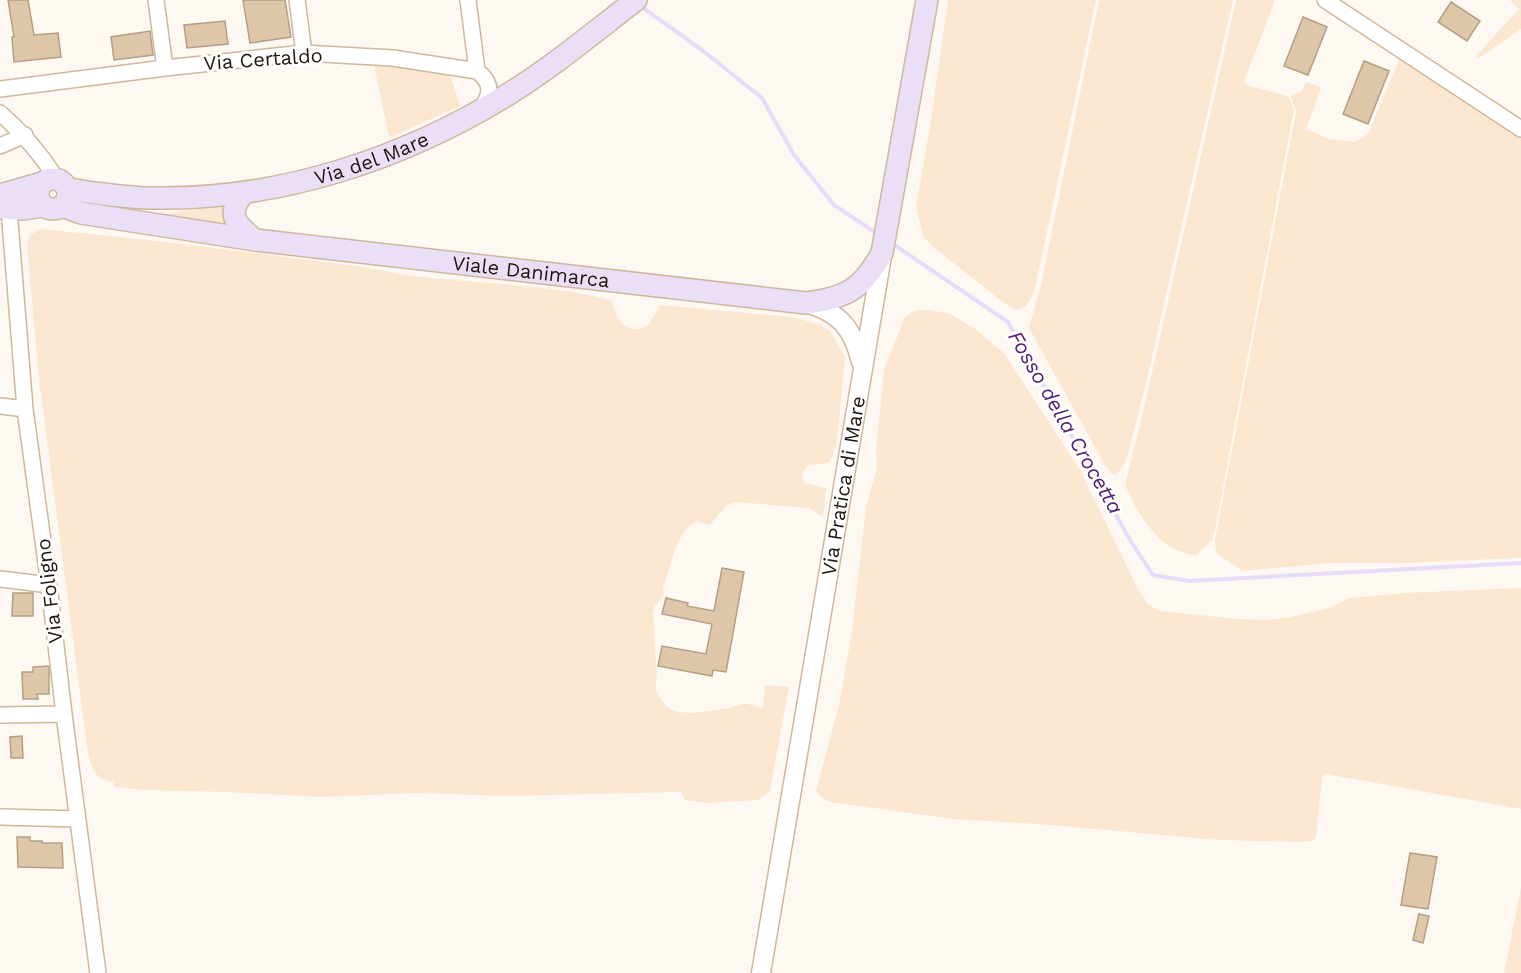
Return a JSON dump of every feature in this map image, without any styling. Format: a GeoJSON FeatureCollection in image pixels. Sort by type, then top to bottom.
{"type":"FeatureCollection","features":[{"type":"Feature","properties":{"kind":"main road","name":"Via Pratica di Mare"},"geometry":{"type":"LineString","coordinates":[[882,253],[927,0]]}},
{"type":"Feature","properties":{"kind":"main road","name":"Via del Mare"},"geometry":{"type":"LineString","coordinates":[[54,192],[155,198],[244,193],[295,183],[364,164],[409,146],[477,112],[544,70],[630,5]]}},
{"type":"Feature","properties":{"kind":"main road","name":"Viale Danimarca"},"geometry":{"type":"LineString","coordinates":[[3,204],[31,209],[54,192],[81,213],[255,240],[806,303],[831,300],[848,293],[861,284],[872,271],[882,253]]}},
{"type":"Feature","properties":{"kind":"main road"},"geometry":{"type":"LineString","coordinates":[[244,193],[236,202],[234,213],[237,224],[255,240]]}},
{"type":"Feature","properties":{"kind":"street"},"geometry":{"type":"LineString","coordinates":[[156,0],[165,68]]}},
{"type":"Feature","properties":{"kind":"street"},"geometry":{"type":"LineString","coordinates":[[297,0],[304,52]]}},
{"type":"Feature","properties":{"kind":"street"},"geometry":{"type":"LineString","coordinates":[[468,0],[477,71],[486,79],[490,88],[488,98],[477,112]]}},
{"type":"Feature","properties":{"kind":"street"},"geometry":{"type":"LineString","coordinates":[[1325,0],[1521,129]]}},
{"type":"Feature","properties":{"kind":"street","name":"Via Certaldo"},"geometry":{"type":"LineString","coordinates":[[0,89],[304,52],[393,58],[477,71]]}},
{"type":"Feature","properties":{"kind":"street"},"geometry":{"type":"LineString","coordinates":[[0,113],[25,135],[43,157],[54,192]]}},
{"type":"Feature","properties":{"kind":"street"},"geometry":{"type":"LineString","coordinates":[[0,146],[25,135]]}},
{"type":"Feature","properties":{"kind":"street","name":"Via Foligno"},"geometry":{"type":"LineString","coordinates":[[3,204],[25,409],[50,585],[64,714],[98,973]]}},
{"type":"Feature","properties":{"kind":"street","name":"Via Pratica di Mare"},"geometry":{"type":"LineString","coordinates":[[761,973],[882,253]]}},
{"type":"Feature","properties":{"kind":"street","name":"Viale Danimarca"},"geometry":{"type":"LineString","coordinates":[[806,303],[821,307],[846,326],[856,344],[862,370]]}},
{"type":"Feature","properties":{"kind":"street"},"geometry":{"type":"LineString","coordinates":[[0,406],[25,409]]}},
{"type":"Feature","properties":{"kind":"street"},"geometry":{"type":"LineString","coordinates":[[0,579],[50,585]]}},
{"type":"Feature","properties":{"kind":"street"},"geometry":{"type":"LineString","coordinates":[[0,715],[64,714]]}},
{"type":"Feature","properties":{"kind":"street"},"geometry":{"type":"LineString","coordinates":[[0,817],[77,819]]}},
{"type":"Feature","properties":{"kind":"shaded area"},"geometry":{"type":"Polygon","coordinates":[[[948,0],[1096,0],[1035,288],[1028,303],[1015,310],[932,246],[923,236],[916,206],[948,0]]]}},
{"type":"Feature","properties":{"kind":"shaded area"},"geometry":{"type":"Polygon","coordinates":[[[1099,0],[1233,0],[1147,379],[1126,461],[1117,474],[1113,475],[1105,465],[1029,328],[1042,281],[1099,0]]]}},
{"type":"Feature","properties":{"kind":"shaded area"},"geometry":{"type":"Polygon","coordinates":[[[1236,0],[1275,0],[1244,82],[1247,85],[1284,95],[1289,98],[1294,109],[1216,525],[1212,540],[1197,555],[1184,553],[1161,540],[1144,520],[1125,485],[1236,0]]]}},
{"type":"Feature","properties":{"kind":"shaded area"},"geometry":{"type":"Polygon","coordinates":[[[1510,0],[1521,0],[1521,29],[1478,59],[1476,56],[1519,9],[1510,0]]]}},
{"type":"Feature","properties":{"kind":"shaded area"},"geometry":{"type":"Polygon","coordinates":[[[1399,60],[1521,136],[1521,558],[1406,563],[1329,563],[1243,571],[1216,552],[1215,540],[1296,112],[1291,96],[1300,92],[1307,82],[1321,88],[1306,129],[1330,139],[1355,142],[1368,134],[1399,60]]]}},
{"type":"Feature","properties":{"kind":"shaded area"},"geometry":{"type":"Polygon","coordinates":[[[374,64],[450,74],[460,106],[389,138],[374,64]]]}},
{"type":"Feature","properties":{"kind":"shaded area"},"geometry":{"type":"Polygon","coordinates":[[[229,205],[230,228],[140,217],[229,205]]]}},
{"type":"Feature","properties":{"kind":"shaded area"},"geometry":{"type":"Polygon","coordinates":[[[40,229],[242,251],[421,277],[516,285],[588,295],[611,300],[621,322],[634,329],[644,328],[660,305],[791,317],[819,324],[830,331],[845,357],[835,449],[829,463],[808,465],[802,474],[804,483],[826,488],[823,517],[809,508],[735,502],[726,506],[710,525],[696,521],[688,527],[678,542],[663,587],[664,595],[655,606],[653,614],[657,678],[655,689],[670,709],[694,713],[730,708],[744,703],[763,708],[765,685],[789,687],[770,791],[759,800],[708,803],[685,800],[681,792],[504,796],[418,793],[322,797],[144,790],[115,787],[113,782],[97,775],[91,766],[87,747],[39,379],[27,245],[30,235],[40,229]]]}},
{"type":"Feature","properties":{"kind":"shaded area"},"geometry":{"type":"Polygon","coordinates":[[[915,310],[950,314],[974,328],[1004,353],[1080,470],[1137,587],[1148,605],[1161,611],[1265,620],[1291,617],[1329,608],[1350,598],[1404,593],[1521,588],[1521,809],[1326,774],[1322,777],[1316,838],[1312,841],[1298,842],[1219,840],[953,819],[830,802],[821,797],[816,791],[840,701],[852,631],[866,507],[877,468],[876,450],[884,370],[905,317],[915,310]]]}},
{"type":"Feature","properties":{"kind":"shaded area"},"geometry":{"type":"Polygon","coordinates":[[[1521,887],[1521,973],[1504,973],[1521,887]]]}},
{"type":"Feature","properties":{"kind":"building"},"geometry":{"type":"Polygon","coordinates":[[[8,0],[28,0],[34,35],[58,33],[61,57],[14,62],[12,37],[14,37],[8,0]]]}},
{"type":"Feature","properties":{"kind":"building"},"geometry":{"type":"Polygon","coordinates":[[[243,0],[285,0],[291,37],[250,43],[243,0]]]}},
{"type":"Feature","properties":{"kind":"building"},"geometry":{"type":"Polygon","coordinates":[[[1451,2],[1480,21],[1467,41],[1438,22],[1451,2]]]}},
{"type":"Feature","properties":{"kind":"building"},"geometry":{"type":"Polygon","coordinates":[[[1303,17],[1327,27],[1308,75],[1284,66],[1303,17]]]}},
{"type":"Feature","properties":{"kind":"building"},"geometry":{"type":"Polygon","coordinates":[[[225,21],[228,44],[187,48],[184,25],[225,21]]]}},
{"type":"Feature","properties":{"kind":"building"},"geometry":{"type":"Polygon","coordinates":[[[150,31],[153,55],[114,60],[111,37],[150,31]]]}},
{"type":"Feature","properties":{"kind":"building"},"geometry":{"type":"Polygon","coordinates":[[[1364,61],[1389,71],[1368,124],[1343,114],[1364,61]]]}},
{"type":"Feature","properties":{"kind":"building"},"geometry":{"type":"Polygon","coordinates":[[[722,568],[744,572],[726,672],[713,670],[712,676],[658,666],[662,646],[706,654],[712,624],[662,614],[666,598],[688,603],[687,606],[714,611],[722,568]]]}},
{"type":"Feature","properties":{"kind":"building"},"geometry":{"type":"Polygon","coordinates":[[[13,593],[33,593],[33,616],[12,616],[13,593]]]}},
{"type":"Feature","properties":{"kind":"building"},"geometry":{"type":"Polygon","coordinates":[[[49,666],[49,694],[37,694],[38,699],[23,699],[22,672],[33,672],[33,667],[49,666]]]}},
{"type":"Feature","properties":{"kind":"building"},"geometry":{"type":"Polygon","coordinates":[[[22,736],[23,758],[11,758],[10,737],[22,736]]]}},
{"type":"Feature","properties":{"kind":"building"},"geometry":{"type":"Polygon","coordinates":[[[17,837],[30,837],[30,841],[42,841],[42,843],[62,843],[63,868],[18,867],[17,837]]]}},
{"type":"Feature","properties":{"kind":"building"},"geometry":{"type":"Polygon","coordinates":[[[1410,853],[1437,857],[1428,909],[1401,905],[1410,853]]]}},
{"type":"Feature","properties":{"kind":"building"},"geometry":{"type":"Polygon","coordinates":[[[1419,914],[1429,916],[1423,943],[1413,940],[1419,914]]]}},
{"type":"Feature","properties":{"kind":"waterway","name":"Fosso della Crocetta"},"geometry":{"type":"LineString","coordinates":[[639,5],[702,50],[762,98],[794,155],[834,205],[879,235]]}},
{"type":"Feature","properties":{"kind":"waterway","name":"Fosso della Crocetta"},"geometry":{"type":"LineString","coordinates":[[890,242],[1008,322],[1130,540],[1153,575],[1189,581],[1521,563]]}}]}
